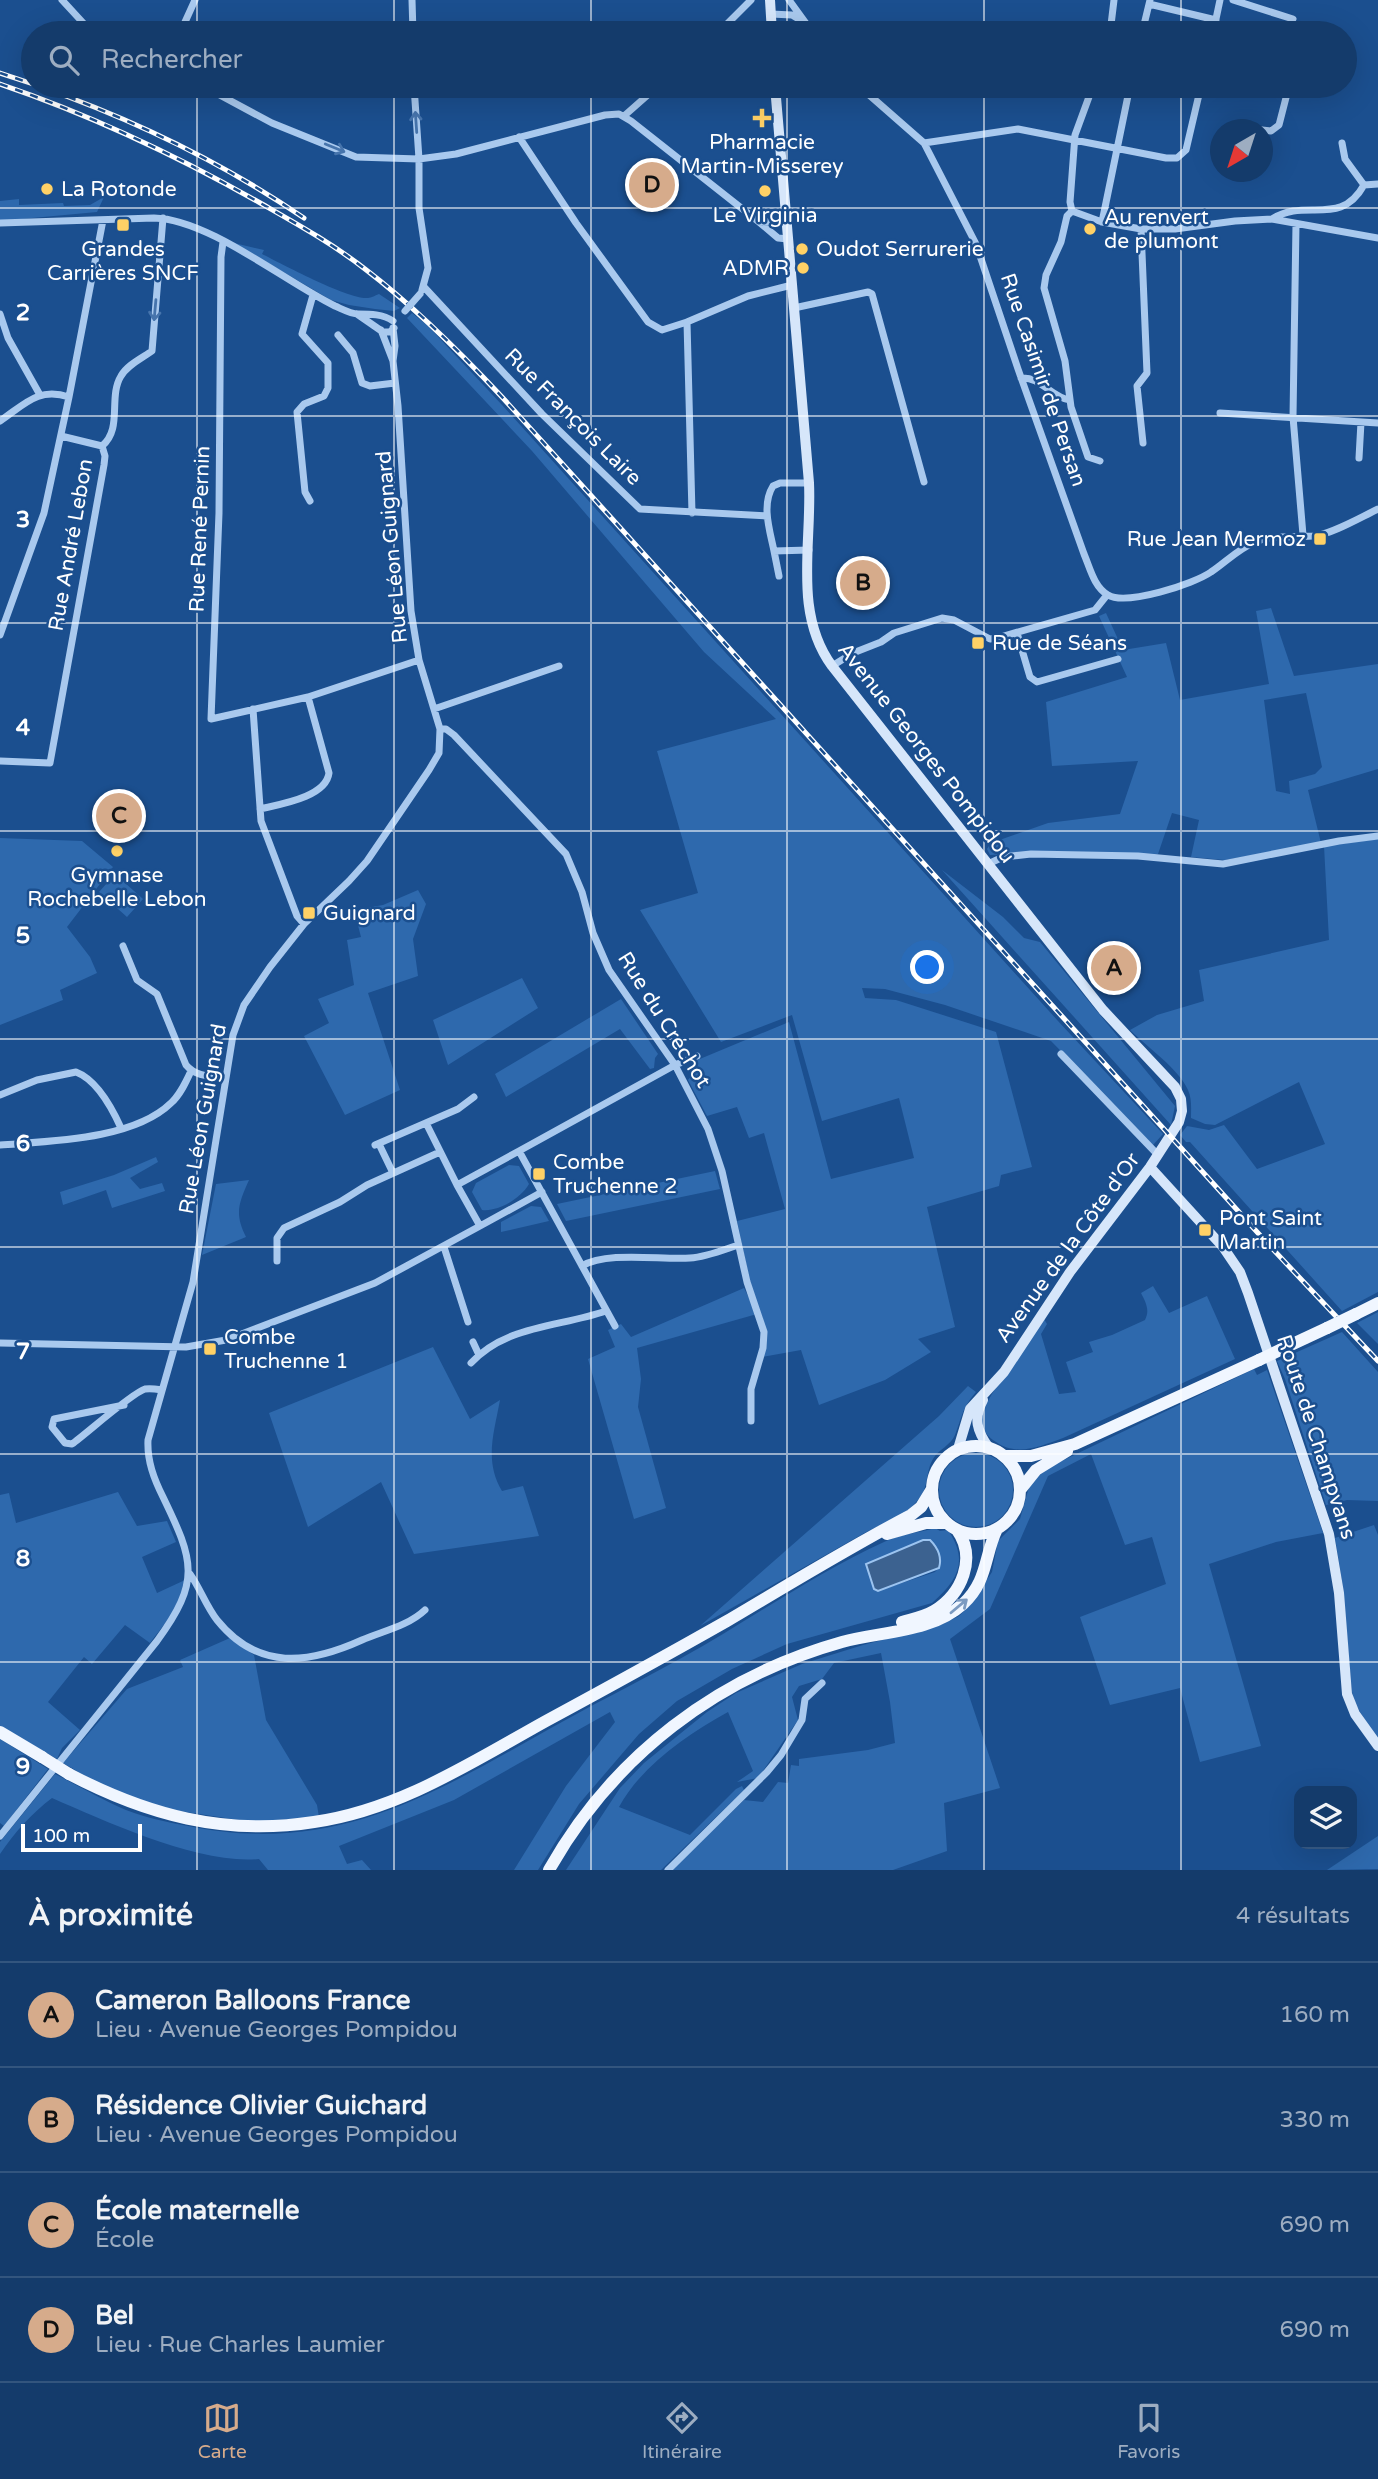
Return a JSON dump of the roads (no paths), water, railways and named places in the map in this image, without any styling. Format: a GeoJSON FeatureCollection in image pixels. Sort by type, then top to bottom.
{"type":"FeatureCollection","features":[{"type":"Feature","properties":{"kind":"main road"},"geometry":{"type":"LineString","coordinates":[[770,0],[771,21]]}},
{"type":"Feature","properties":{"kind":"main road","name":"Avenue Georges Pompidou"},"geometry":{"type":"LineString","coordinates":[[776,98],[809,483],[807,592],[815,637],[832,666],[1112,1022],[1175,1087],[1182,1104],[1176,1128]]}},
{"type":"Feature","properties":{"kind":"main road","name":"Avenue de la Côte d'Or"},"geometry":{"type":"LineString","coordinates":[[958,1450],[964,1436],[968,1413],[1004,1372],[1068,1274],[1150,1167],[1176,1128]]}},
{"type":"Feature","properties":{"kind":"main road","name":"Route de Champvans"},"geometry":{"type":"LineString","coordinates":[[1150,1167],[1223,1247],[1240,1272],[1329,1534],[1339,1593],[1347,1694],[1355,1714],[1378,1746]]}},
{"type":"Feature","properties":{"kind":"main road"},"geometry":{"type":"LineString","coordinates":[[1020,1490],[1036,1469],[1075,1444],[1378,1303]]}},
{"type":"Feature","properties":{"kind":"main road","name":"Avenue de la Côte d'Or"},"geometry":{"type":"LineString","coordinates":[[989,1388],[976,1418],[978,1430],[989,1448]]}},
{"type":"Feature","properties":{"kind":"main road"},"geometry":{"type":"LineString","coordinates":[[1004,1456],[1031,1456],[1075,1444]]}},
{"type":"Feature","properties":{"kind":"main road"},"geometry":{"type":"LineString","coordinates":[[0,1732],[69,1774],[120,1799],[156,1812],[236,1826],[282,1826],[355,1814],[394,1801],[461,1768],[688,1643],[916,1511],[932,1489],[937,1468],[946,1457],[958,1450],[970,1446],[989,1448],[1004,1456],[1014,1468],[1020,1490],[1019,1499],[1011,1516],[997,1529],[974,1534],[952,1526],[926,1523],[861,1544]]}},
{"type":"Feature","properties":{"kind":"main road"},"geometry":{"type":"LineString","coordinates":[[873,1634],[884,1627],[933,1611],[951,1596],[962,1578],[966,1560],[964,1543],[935,1507],[932,1489]]}},
{"type":"Feature","properties":{"kind":"main road"},"geometry":{"type":"LineString","coordinates":[[549,1870],[590,1809],[621,1771],[665,1731],[743,1679],[787,1659],[873,1634],[930,1623],[947,1616],[965,1603],[977,1587],[985,1571],[997,1529]]}},
{"type":"Feature","properties":{"kind":"street"},"geometry":{"type":"LineString","coordinates":[[62,0],[83,21]]}},
{"type":"Feature","properties":{"kind":"street"},"geometry":{"type":"LineString","coordinates":[[185,21],[195,0]]}},
{"type":"Feature","properties":{"kind":"street"},"geometry":{"type":"LineString","coordinates":[[412,0],[413,21]]}},
{"type":"Feature","properties":{"kind":"street"},"geometry":{"type":"LineString","coordinates":[[730,21],[751,0]]}},
{"type":"Feature","properties":{"kind":"street"},"geometry":{"type":"LineString","coordinates":[[789,0],[802,21]]}},
{"type":"Feature","properties":{"kind":"street"},"geometry":{"type":"LineString","coordinates":[[1111,21],[1114,0]]}},
{"type":"Feature","properties":{"kind":"street"},"geometry":{"type":"LineString","coordinates":[[1215,21],[1220,0]]}},
{"type":"Feature","properties":{"kind":"street"},"geometry":{"type":"LineString","coordinates":[[1233,0],[1293,19]]}},
{"type":"Feature","properties":{"kind":"street"},"geometry":{"type":"LineString","coordinates":[[1145,21],[1150,2],[1199,21]]}},
{"type":"Feature","properties":{"kind":"street"},"geometry":{"type":"LineString","coordinates":[[771,13],[792,15],[801,21]]}},
{"type":"Feature","properties":{"kind":"street"},"geometry":{"type":"LineString","coordinates":[[229,98],[272,122],[356,157],[419,159],[463,152],[605,114],[624,116],[778,237],[788,239]]}},
{"type":"Feature","properties":{"kind":"street"},"geometry":{"type":"LineString","coordinates":[[0,223],[163,218],[191,225],[313,295],[357,314],[388,332],[391,322],[405,311],[422,291],[428,268],[419,208],[415,98]]}},
{"type":"Feature","properties":{"kind":"street"},"geometry":{"type":"LineString","coordinates":[[624,116],[644,98]]}},
{"type":"Feature","properties":{"kind":"street","name":"Rue Casimir de Persan"},"geometry":{"type":"LineString","coordinates":[[873,98],[924,143],[982,257],[1021,378],[1091,572],[1098,586],[1107,595]]}},
{"type":"Feature","properties":{"kind":"street"},"geometry":{"type":"LineString","coordinates":[[1072,211],[1070,202],[1074,139],[1089,98]]}},
{"type":"Feature","properties":{"kind":"street"},"geometry":{"type":"LineString","coordinates":[[1102,222],[1127,98]]}},
{"type":"Feature","properties":{"kind":"street"},"geometry":{"type":"LineString","coordinates":[[924,143],[1018,130],[1166,158],[1180,157],[1187,147],[1198,98]]}},
{"type":"Feature","properties":{"kind":"street"},"geometry":{"type":"LineString","coordinates":[[1273,130],[1279,125],[1286,98]]}},
{"type":"Feature","properties":{"kind":"street"},"geometry":{"type":"LineString","coordinates":[[519,137],[576,223],[648,322],[662,330],[747,296],[792,285]]}},
{"type":"Feature","properties":{"kind":"street"},"geometry":{"type":"LineString","coordinates":[[1342,144],[1345,159],[1364,185]]}},
{"type":"Feature","properties":{"kind":"street"},"geometry":{"type":"LineString","coordinates":[[1364,185],[1378,184]]}},
{"type":"Feature","properties":{"kind":"street"},"geometry":{"type":"LineString","coordinates":[[1272,219],[1286,213],[1345,206],[1354,201],[1364,185]]}},
{"type":"Feature","properties":{"kind":"street"},"geometry":{"type":"LineString","coordinates":[[1072,211],[1102,222],[1141,229],[1175,229],[1272,219],[1378,238]]}},
{"type":"Feature","properties":{"kind":"street"},"geometry":{"type":"LineString","coordinates":[[1072,211],[1044,280],[1068,373],[1070,401],[1079,433],[1088,457],[1100,461]]}},
{"type":"Feature","properties":{"kind":"street","name":"Rue André Lebon"},"geometry":{"type":"LineString","coordinates":[[0,761],[50,763],[104,465],[102,446],[111,435],[120,377],[152,351],[163,218]]}},
{"type":"Feature","properties":{"kind":"street"},"geometry":{"type":"LineString","coordinates":[[0,635],[44,513],[103,220]]}},
{"type":"Feature","properties":{"kind":"street"},"geometry":{"type":"LineString","coordinates":[[759,222],[787,221]]}},
{"type":"Feature","properties":{"kind":"street"},"geometry":{"type":"LineString","coordinates":[[1296,224],[1293,417],[1303,535]]}},
{"type":"Feature","properties":{"kind":"street"},"geometry":{"type":"LineString","coordinates":[[1141,229],[1147,373],[1137,386],[1143,443]]}},
{"type":"Feature","properties":{"kind":"street","name":"Rue René Pernin"},"geometry":{"type":"LineString","coordinates":[[223,242],[219,513],[211,719],[308,697],[419,660]]}},
{"type":"Feature","properties":{"kind":"street","name":"Rue François Laire"},"geometry":{"type":"LineString","coordinates":[[422,291],[542,414],[640,509],[768,516]]}},
{"type":"Feature","properties":{"kind":"street"},"geometry":{"type":"LineString","coordinates":[[794,308],[868,292],[872,294],[924,482]]}},
{"type":"Feature","properties":{"kind":"street"},"geometry":{"type":"LineString","coordinates":[[310,501],[305,492],[297,412],[304,404],[324,396],[328,387],[327,360],[303,334],[313,295]]}},
{"type":"Feature","properties":{"kind":"street"},"geometry":{"type":"LineString","coordinates":[[357,314],[364,313],[391,322]]}},
{"type":"Feature","properties":{"kind":"street"},"geometry":{"type":"LineString","coordinates":[[0,314],[8,338],[40,395]]}},
{"type":"Feature","properties":{"kind":"street"},"geometry":{"type":"LineString","coordinates":[[381,330],[380,321],[391,322]]}},
{"type":"Feature","properties":{"kind":"street","name":"Rue Léon Guignard"},"geometry":{"type":"LineString","coordinates":[[0,1836],[176,1615],[185,1594],[190,1574],[187,1552],[180,1531],[155,1482],[148,1454],[149,1434],[193,1282],[233,1034],[244,1005],[304,924],[367,861],[435,762],[440,729],[419,660],[411,611],[393,361],[395,346],[391,322]]}},
{"type":"Feature","properties":{"kind":"street"},"geometry":{"type":"LineString","coordinates":[[687,322],[692,513]]}},
{"type":"Feature","properties":{"kind":"street","name":"Rue Léon Guignard"},"geometry":{"type":"LineString","coordinates":[[381,330],[393,361]]}},
{"type":"Feature","properties":{"kind":"street"},"geometry":{"type":"LineString","coordinates":[[338,335],[353,353],[362,383],[370,386],[395,383]]}},
{"type":"Feature","properties":{"kind":"street"},"geometry":{"type":"LineString","coordinates":[[1021,378],[1032,379],[1060,398],[1070,401]]}},
{"type":"Feature","properties":{"kind":"street"},"geometry":{"type":"LineString","coordinates":[[0,421],[40,395],[51,392],[69,397]]}},
{"type":"Feature","properties":{"kind":"street"},"geometry":{"type":"LineString","coordinates":[[1220,413],[1378,423]]}},
{"type":"Feature","properties":{"kind":"street"},"geometry":{"type":"LineString","coordinates":[[1359,458],[1362,422]]}},
{"type":"Feature","properties":{"kind":"street"},"geometry":{"type":"LineString","coordinates":[[61,436],[102,446]]}},
{"type":"Feature","properties":{"kind":"street"},"geometry":{"type":"LineString","coordinates":[[779,576],[768,516],[769,494],[773,486],[780,483],[809,483]]}},
{"type":"Feature","properties":{"kind":"street"},"geometry":{"type":"LineString","coordinates":[[832,666],[894,633],[942,618],[954,620],[990,639],[1017,633],[1095,610],[1107,595],[1126,599],[1172,588],[1210,573],[1238,550],[1253,543],[1267,539],[1314,536],[1378,509]]}},
{"type":"Feature","properties":{"kind":"street"},"geometry":{"type":"LineString","coordinates":[[774,551],[809,550]]}},
{"type":"Feature","properties":{"kind":"street"},"geometry":{"type":"LineString","coordinates":[[1017,633],[1030,677],[1037,682],[1118,659]]}},
{"type":"Feature","properties":{"kind":"street"},"geometry":{"type":"LineString","coordinates":[[433,709],[559,666]]}},
{"type":"Feature","properties":{"kind":"street"},"geometry":{"type":"LineString","coordinates":[[260,809],[320,790],[328,781],[329,773],[308,697]]}},
{"type":"Feature","properties":{"kind":"street"},"geometry":{"type":"LineString","coordinates":[[253,709],[261,821],[297,916],[304,924]]}},
{"type":"Feature","properties":{"kind":"street","name":"Rue du Créchot"},"geometry":{"type":"LineString","coordinates":[[440,729],[446,729],[454,735],[562,849],[582,892],[593,933],[609,970],[675,1065],[708,1129],[722,1171],[747,1282],[764,1332],[763,1348],[751,1389],[751,1421]]}},
{"type":"Feature","properties":{"kind":"street"},"geometry":{"type":"LineString","coordinates":[[988,864],[1003,857],[1031,854],[1138,856],[1223,864],[1378,836]]}},
{"type":"Feature","properties":{"kind":"street"},"geometry":{"type":"LineString","coordinates":[[123,946],[137,980],[157,994],[186,1065],[191,1071],[226,1078]]}},
{"type":"Feature","properties":{"kind":"street"},"geometry":{"type":"LineString","coordinates":[[1061,1054],[1158,1155]]}},
{"type":"Feature","properties":{"kind":"street"},"geometry":{"type":"LineString","coordinates":[[457,1185],[675,1065],[697,1056]]}},
{"type":"Feature","properties":{"kind":"street"},"geometry":{"type":"LineString","coordinates":[[0,1145],[78,1138],[121,1128],[166,1107],[178,1095],[191,1071]]}},
{"type":"Feature","properties":{"kind":"street"},"geometry":{"type":"LineString","coordinates":[[0,1095],[37,1080],[76,1072],[84,1075],[103,1097],[121,1128]]}},
{"type":"Feature","properties":{"kind":"street"},"geometry":{"type":"LineString","coordinates":[[393,1173],[377,1145],[458,1109],[474,1097]]}},
{"type":"Feature","properties":{"kind":"street"},"geometry":{"type":"LineString","coordinates":[[426,1123],[480,1226]]}},
{"type":"Feature","properties":{"kind":"street"},"geometry":{"type":"LineString","coordinates":[[519,1150],[615,1326]]}},
{"type":"Feature","properties":{"kind":"street"},"geometry":{"type":"LineString","coordinates":[[277,1261],[277,1238],[284,1228],[340,1202],[367,1185],[440,1152]]}},
{"type":"Feature","properties":{"kind":"street"},"geometry":{"type":"LineString","coordinates":[[0,1343],[176,1346],[199,1345],[240,1336],[375,1283],[542,1192]]}},
{"type":"Feature","properties":{"kind":"street"},"geometry":{"type":"LineString","coordinates":[[582,1266],[594,1261],[631,1258],[693,1258],[738,1245]]}},
{"type":"Feature","properties":{"kind":"street"},"geometry":{"type":"LineString","coordinates":[[443,1247],[468,1322]]}},
{"type":"Feature","properties":{"kind":"street"},"geometry":{"type":"LineString","coordinates":[[471,1363],[502,1339],[606,1311]]}},
{"type":"Feature","properties":{"kind":"street"},"geometry":{"type":"LineString","coordinates":[[474,1342],[478,1355]]}},
{"type":"Feature","properties":{"kind":"street"},"geometry":{"type":"LineString","coordinates":[[124,1405],[54,1419],[52,1427],[65,1443],[72,1444],[124,1405],[144,1390],[162,1390]]}},
{"type":"Feature","properties":{"kind":"street"},"geometry":{"type":"LineString","coordinates":[[190,1574],[213,1615],[224,1628],[248,1647],[276,1657],[305,1659],[328,1654],[410,1621],[425,1611]]}},
{"type":"Feature","properties":{"kind":"street"},"geometry":{"type":"LineString","coordinates":[[668,1870],[774,1763],[802,1720],[805,1699],[822,1683]]}},
{"type":"Feature","properties":{"kind":"railway"},"geometry":{"type":"LineString","coordinates":[[0,73],[21,80]]}},
{"type":"Feature","properties":{"kind":"railway"},"geometry":{"type":"LineString","coordinates":[[0,84],[21,91]]}},
{"type":"Feature","properties":{"kind":"railway"},"geometry":{"type":"LineString","coordinates":[[39,98],[166,153],[302,227],[340,251],[383,284],[453,346],[1267,1243],[1378,1361]]}},
{"type":"Feature","properties":{"kind":"railway"},"geometry":{"type":"LineString","coordinates":[[70,98],[175,143],[304,218]]}},
{"type":"Feature","properties":{"kind":"place","name":"Pharmacie Martin-Misserey"},"geometry":{"type":"Point","coordinates":[762,118]}},
{"type":"Feature","properties":{"kind":"place","name":"Bel"},"geometry":{"type":"Point","coordinates":[652,185]}},
{"type":"Feature","properties":{"kind":"place","name":"La Rotonde"},"geometry":{"type":"Point","coordinates":[47,189]}},
{"type":"Feature","properties":{"kind":"place","name":"Le Virginia"},"geometry":{"type":"Point","coordinates":[765,191]}},
{"type":"Feature","properties":{"kind":"place","name":"Grandes Carrières SNCF"},"geometry":{"type":"Point","coordinates":[123,225]}},
{"type":"Feature","properties":{"kind":"place","name":"Au renvert de plumont"},"geometry":{"type":"Point","coordinates":[1090,229]}},
{"type":"Feature","properties":{"kind":"place","name":"Oudot Serrurerie"},"geometry":{"type":"Point","coordinates":[802,249]}},
{"type":"Feature","properties":{"kind":"place","name":"ADMR"},"geometry":{"type":"Point","coordinates":[803,268]}},
{"type":"Feature","properties":{"kind":"place","name":"Rue Jean Mermoz"},"geometry":{"type":"Point","coordinates":[1320,539]}},
{"type":"Feature","properties":{"kind":"place","name":"Résidence Olivier Guichard"},"geometry":{"type":"Point","coordinates":[863,583]}},
{"type":"Feature","properties":{"kind":"place","name":"Rue de Séans"},"geometry":{"type":"Point","coordinates":[978,643]}},
{"type":"Feature","properties":{"kind":"place","name":"École maternelle"},"geometry":{"type":"Point","coordinates":[119,816]}},
{"type":"Feature","properties":{"kind":"place","name":"Gymnase Rochebelle Lebon"},"geometry":{"type":"Point","coordinates":[117,851]}},
{"type":"Feature","properties":{"kind":"place","name":"Guignard"},"geometry":{"type":"Point","coordinates":[309,913]}},
{"type":"Feature","properties":{"kind":"place","name":"Cameron Balloons France"},"geometry":{"type":"Point","coordinates":[1114,968]}},
{"type":"Feature","properties":{"kind":"place","name":"Combe Truchenne 2"},"geometry":{"type":"Point","coordinates":[539,1174]}},
{"type":"Feature","properties":{"kind":"place","name":"Pont Saint Martin"},"geometry":{"type":"Point","coordinates":[1205,1230]}},
{"type":"Feature","properties":{"kind":"place","name":"Combe Truchenne 1"},"geometry":{"type":"Point","coordinates":[210,1349]}}]}
